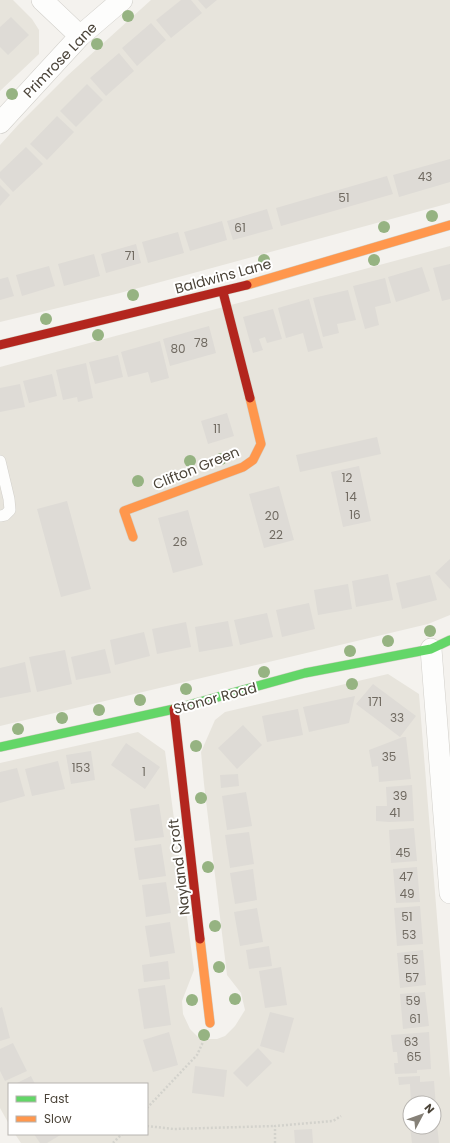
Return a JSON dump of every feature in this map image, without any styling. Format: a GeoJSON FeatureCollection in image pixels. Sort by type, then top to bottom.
{"type":"FeatureCollection","features":[{"type":"Feature","properties":{"kind":"street"},"geometry":{"type":"LineString","coordinates":[[42,0],[80,36]]}},
{"type":"Feature","properties":{"kind":"street","name":"Primrose Lane"},"geometry":{"type":"LineString","coordinates":[[0,123],[80,36],[122,0]]}},
{"type":"Feature","properties":{"kind":"street","name":"Baldwins Lane"},"geometry":{"type":"LineString","coordinates":[[0,345],[223,292],[450,225]]}},
{"type":"Feature","properties":{"kind":"street","name":"Clifton Green"},"geometry":{"type":"LineString","coordinates":[[133,538],[124,511],[243,467],[253,460],[260,444],[223,292]]}},
{"type":"Feature","properties":{"kind":"street","name":"Stonor Road"},"geometry":{"type":"LineString","coordinates":[[0,747],[174,709],[305,673],[431,649],[450,640]]}},
{"type":"Feature","properties":{"kind":"street"},"geometry":{"type":"LineString","coordinates":[[431,649],[450,893]]}},
{"type":"Feature","properties":{"kind":"street","name":"Nayland Croft"},"geometry":{"type":"LineString","coordinates":[[174,709],[210,1022]]}},
{"type":"Feature","properties":{"kind":"lane"},"geometry":{"type":"LineString","coordinates":[[0,461],[9,499],[10,510],[5,515],[0,516]]}},
{"type":"Feature","properties":{"kind":"path"},"geometry":{"type":"LineString","coordinates":[[148,1107],[198,1055],[210,1022]]}},
{"type":"Feature","properties":{"kind":"path"},"geometry":{"type":"LineString","coordinates":[[148,1126],[174,1129],[275,1126],[333,1121],[341,1116]]}},
{"type":"Feature","properties":{"kind":"path"},"geometry":{"type":"LineString","coordinates":[[275,1126],[275,1143]]}},
{"type":"Feature","properties":{"kind":"path"},"geometry":{"type":"LineString","coordinates":[[113,1143],[121,1135]]}},
{"type":"Feature","properties":{"kind":"shaded area"},"geometry":{"type":"Polygon","coordinates":[[[0,0],[13,0],[32,19],[39,30],[39,54],[0,91],[0,0]]]}},
{"type":"Feature","properties":{"kind":"shaded area"},"geometry":{"type":"Polygon","coordinates":[[[151,0],[450,0],[450,203],[120,293],[0,322],[0,145],[67,76],[151,0]]]}},
{"type":"Feature","properties":{"kind":"shaded area"},"geometry":{"type":"Polygon","coordinates":[[[450,246],[450,615],[428,624],[0,726],[0,367],[450,246]]]}},
{"type":"Feature","properties":{"kind":"shaded area"},"geometry":{"type":"Polygon","coordinates":[[[388,674],[419,694],[450,1078],[450,1143],[21,1143],[16,1135],[148,1135],[148,1083],[8,1083],[8,1122],[0,1108],[0,763],[138,732],[165,751],[194,970],[182,1001],[183,1014],[190,1029],[200,1039],[217,1039],[225,1036],[235,1026],[245,1010],[241,993],[227,975],[201,752],[215,720],[225,712],[388,674]]]}},
{"type":"Feature","properties":{"kind":"building"},"geometry":{"type":"Polygon","coordinates":[[[181,0],[191,0],[202,13],[171,38],[156,20],[181,0]]]}},
{"type":"Feature","properties":{"kind":"building"},"geometry":{"type":"Polygon","coordinates":[[[198,0],[217,0],[206,9],[198,0]]]}},
{"type":"Feature","properties":{"kind":"building"},"geometry":{"type":"Polygon","coordinates":[[[11,17],[29,35],[8,55],[0,47],[0,27],[11,17]]]}},
{"type":"Feature","properties":{"kind":"building"},"geometry":{"type":"Polygon","coordinates":[[[151,23],[166,40],[137,66],[122,48],[151,23]]]}},
{"type":"Feature","properties":{"kind":"building"},"geometry":{"type":"Polygon","coordinates":[[[119,53],[134,71],[106,96],[90,78],[119,53]]]}},
{"type":"Feature","properties":{"kind":"building"},"geometry":{"type":"Polygon","coordinates":[[[87,84],[103,100],[76,127],[60,111],[87,84]]]}},
{"type":"Feature","properties":{"kind":"building"},"geometry":{"type":"Polygon","coordinates":[[[57,116],[74,132],[47,160],[30,144],[57,116]]]}},
{"type":"Feature","properties":{"kind":"building"},"geometry":{"type":"Polygon","coordinates":[[[26,147],[43,164],[13,192],[0,178],[0,172],[26,147]]]}},
{"type":"Feature","properties":{"kind":"building"},"geometry":{"type":"Polygon","coordinates":[[[450,159],[450,182],[399,197],[393,175],[450,159]]]}},
{"type":"Feature","properties":{"kind":"building"},"geometry":{"type":"Polygon","coordinates":[[[387,176],[393,194],[281,226],[276,208],[387,176]]]}},
{"type":"Feature","properties":{"kind":"building"},"geometry":{"type":"Polygon","coordinates":[[[0,185],[10,195],[0,206],[0,185]]]}},
{"type":"Feature","properties":{"kind":"building"},"geometry":{"type":"Polygon","coordinates":[[[267,209],[273,229],[233,240],[227,221],[267,209]]]}},
{"type":"Feature","properties":{"kind":"building"},"geometry":{"type":"Polygon","coordinates":[[[222,221],[227,240],[190,251],[184,232],[222,221]]]}},
{"type":"Feature","properties":{"kind":"building"},"geometry":{"type":"Polygon","coordinates":[[[178,232],[184,253],[148,263],[142,242],[178,232]]]}},
{"type":"Feature","properties":{"kind":"building"},"geometry":{"type":"Polygon","coordinates":[[[136,244],[141,263],[106,273],[101,254],[136,244]]]}},
{"type":"Feature","properties":{"kind":"building"},"geometry":{"type":"Polygon","coordinates":[[[94,254],[100,276],[64,286],[58,264],[94,254]]]}},
{"type":"Feature","properties":{"kind":"building"},"geometry":{"type":"Polygon","coordinates":[[[450,264],[450,299],[442,301],[433,268],[450,264]]]}},
{"type":"Feature","properties":{"kind":"building"},"geometry":{"type":"Polygon","coordinates":[[[49,266],[55,286],[22,296],[16,275],[49,266]]]}},
{"type":"Feature","properties":{"kind":"building"},"geometry":{"type":"Polygon","coordinates":[[[422,267],[430,291],[396,302],[388,277],[422,267]]]}},
{"type":"Feature","properties":{"kind":"building"},"geometry":{"type":"Polygon","coordinates":[[[8,277],[14,296],[0,300],[0,279],[8,277]]]}},
{"type":"Feature","properties":{"kind":"building"},"geometry":{"type":"Polygon","coordinates":[[[385,278],[391,303],[375,307],[379,325],[365,329],[353,286],[385,278]]]}},
{"type":"Feature","properties":{"kind":"building"},"geometry":{"type":"Polygon","coordinates":[[[348,290],[356,320],[337,324],[339,333],[323,337],[313,298],[348,290]]]}},
{"type":"Feature","properties":{"kind":"building"},"geometry":{"type":"Polygon","coordinates":[[[309,299],[323,348],[308,352],[303,333],[286,338],[278,308],[309,299]]]}},
{"type":"Feature","properties":{"kind":"building"},"geometry":{"type":"Polygon","coordinates":[[[273,309],[282,339],[267,343],[265,337],[259,339],[263,350],[253,353],[243,317],[273,309]]]}},
{"type":"Feature","properties":{"kind":"building"},"geometry":{"type":"Polygon","coordinates":[[[209,326],[216,353],[170,366],[163,339],[209,326]]]}},
{"type":"Feature","properties":{"kind":"building"},"geometry":{"type":"Polygon","coordinates":[[[160,341],[169,378],[151,383],[148,372],[128,377],[121,352],[160,341]]]}},
{"type":"Feature","properties":{"kind":"building"},"geometry":{"type":"Polygon","coordinates":[[[118,355],[123,377],[95,384],[89,362],[118,355]]]}},
{"type":"Feature","properties":{"kind":"building"},"geometry":{"type":"Polygon","coordinates":[[[86,363],[93,398],[78,402],[77,397],[63,400],[56,370],[86,363]]]}},
{"type":"Feature","properties":{"kind":"building"},"geometry":{"type":"Polygon","coordinates":[[[52,374],[57,396],[29,403],[23,381],[52,374]]]}},
{"type":"Feature","properties":{"kind":"building"},"geometry":{"type":"Polygon","coordinates":[[[20,384],[25,407],[0,412],[0,388],[20,384]]]}},
{"type":"Feature","properties":{"kind":"building"},"geometry":{"type":"Polygon","coordinates":[[[227,413],[234,436],[208,444],[201,421],[227,413]]]}},
{"type":"Feature","properties":{"kind":"building"},"geometry":{"type":"Polygon","coordinates":[[[377,437],[381,454],[300,472],[296,455],[377,437]]]}},
{"type":"Feature","properties":{"kind":"building"},"geometry":{"type":"Polygon","coordinates":[[[359,466],[371,521],[343,527],[331,472],[359,466]]]}},
{"type":"Feature","properties":{"kind":"building"},"geometry":{"type":"Polygon","coordinates":[[[279,486],[294,540],[264,548],[249,494],[279,486]]]}},
{"type":"Feature","properties":{"kind":"building"},"geometry":{"type":"Polygon","coordinates":[[[67,501],[91,589],[61,597],[37,509],[67,501]]]}},
{"type":"Feature","properties":{"kind":"building"},"geometry":{"type":"Polygon","coordinates":[[[188,510],[203,565],[173,573],[158,518],[188,510]]]}},
{"type":"Feature","properties":{"kind":"building"},"geometry":{"type":"Polygon","coordinates":[[[450,559],[450,589],[435,573],[450,559]]]}},
{"type":"Feature","properties":{"kind":"building"},"geometry":{"type":"Polygon","coordinates":[[[388,574],[393,600],[356,607],[352,581],[388,574]]]}},
{"type":"Feature","properties":{"kind":"building"},"geometry":{"type":"Polygon","coordinates":[[[430,575],[437,600],[402,609],[396,583],[430,575]]]}},
{"type":"Feature","properties":{"kind":"building"},"geometry":{"type":"Polygon","coordinates":[[[348,584],[352,609],[318,615],[314,590],[348,584]]]}},
{"type":"Feature","properties":{"kind":"building"},"geometry":{"type":"Polygon","coordinates":[[[309,603],[315,629],[282,637],[276,610],[309,603]]]}},
{"type":"Feature","properties":{"kind":"building"},"geometry":{"type":"Polygon","coordinates":[[[267,613],[273,637],[240,645],[234,620],[267,613]]]}},
{"type":"Feature","properties":{"kind":"building"},"geometry":{"type":"Polygon","coordinates":[[[228,621],[233,646],[199,652],[195,627],[228,621]]]}},
{"type":"Feature","properties":{"kind":"building"},"geometry":{"type":"Polygon","coordinates":[[[186,622],[191,647],[157,654],[152,629],[186,622]]]}},
{"type":"Feature","properties":{"kind":"building"},"geometry":{"type":"Polygon","coordinates":[[[144,632],[150,656],[115,665],[110,640],[144,632]]]}},
{"type":"Feature","properties":{"kind":"building"},"geometry":{"type":"Polygon","coordinates":[[[105,649],[111,673],[76,680],[71,657],[105,649]]]}},
{"type":"Feature","properties":{"kind":"building"},"geometry":{"type":"Polygon","coordinates":[[[65,650],[72,684],[37,692],[29,657],[65,650]]]}},
{"type":"Feature","properties":{"kind":"building"},"geometry":{"type":"Polygon","coordinates":[[[25,662],[31,692],[0,698],[0,668],[25,662]]]}},
{"type":"Feature","properties":{"kind":"building"},"geometry":{"type":"Polygon","coordinates":[[[373,684],[416,716],[400,737],[356,704],[373,684]]]}},
{"type":"Feature","properties":{"kind":"building"},"geometry":{"type":"Polygon","coordinates":[[[355,696],[349,723],[309,732],[303,707],[355,696]]]}},
{"type":"Feature","properties":{"kind":"building"},"geometry":{"type":"Polygon","coordinates":[[[298,709],[303,735],[267,742],[262,716],[298,709]]]}},
{"type":"Feature","properties":{"kind":"building"},"geometry":{"type":"Polygon","coordinates":[[[243,725],[262,745],[237,769],[218,748],[243,725]]]}},
{"type":"Feature","properties":{"kind":"building"},"geometry":{"type":"Polygon","coordinates":[[[406,737],[411,779],[379,782],[378,766],[372,767],[369,750],[406,737]]]}},
{"type":"Feature","properties":{"kind":"building"},"geometry":{"type":"Polygon","coordinates":[[[126,743],[160,767],[145,789],[111,765],[126,743]]]}},
{"type":"Feature","properties":{"kind":"building"},"geometry":{"type":"Polygon","coordinates":[[[91,751],[95,780],[71,784],[66,755],[91,751]]]}},
{"type":"Feature","properties":{"kind":"building"},"geometry":{"type":"Polygon","coordinates":[[[58,761],[65,789],[32,796],[25,769],[58,761]]]}},
{"type":"Feature","properties":{"kind":"building"},"geometry":{"type":"Polygon","coordinates":[[[17,768],[25,796],[0,803],[0,772],[17,768]]]}},
{"type":"Feature","properties":{"kind":"building"},"geometry":{"type":"Polygon","coordinates":[[[238,774],[239,786],[221,788],[220,775],[238,774]]]}},
{"type":"Feature","properties":{"kind":"building"},"geometry":{"type":"Polygon","coordinates":[[[412,785],[414,821],[376,821],[376,806],[387,806],[386,787],[412,785]]]}},
{"type":"Feature","properties":{"kind":"building"},"geometry":{"type":"Polygon","coordinates":[[[246,792],[252,826],[227,830],[222,796],[246,792]]]}},
{"type":"Feature","properties":{"kind":"building"},"geometry":{"type":"Polygon","coordinates":[[[159,804],[164,837],[135,841],[130,809],[159,804]]]}},
{"type":"Feature","properties":{"kind":"building"},"geometry":{"type":"Polygon","coordinates":[[[414,828],[417,861],[391,863],[389,830],[414,828]]]}},
{"type":"Feature","properties":{"kind":"building"},"geometry":{"type":"Polygon","coordinates":[[[249,832],[254,864],[230,868],[225,835],[249,832]]]}},
{"type":"Feature","properties":{"kind":"building"},"geometry":{"type":"Polygon","coordinates":[[[161,844],[166,876],[139,880],[134,848],[161,844]]]}},
{"type":"Feature","properties":{"kind":"building"},"geometry":{"type":"Polygon","coordinates":[[[417,867],[420,902],[396,903],[393,869],[417,867]]]}},
{"type":"Feature","properties":{"kind":"building"},"geometry":{"type":"Polygon","coordinates":[[[253,869],[257,900],[235,904],[230,873],[253,869]]]}},
{"type":"Feature","properties":{"kind":"building"},"geometry":{"type":"Polygon","coordinates":[[[166,882],[171,913],[146,917],[142,885],[166,882]]]}},
{"type":"Feature","properties":{"kind":"building"},"geometry":{"type":"Polygon","coordinates":[[[420,906],[423,944],[397,946],[394,908],[420,906]]]}},
{"type":"Feature","properties":{"kind":"building"},"geometry":{"type":"Polygon","coordinates":[[[257,908],[263,942],[240,946],[234,912],[257,908]]]}},
{"type":"Feature","properties":{"kind":"building"},"geometry":{"type":"Polygon","coordinates":[[[170,922],[175,953],[150,957],[145,926],[170,922]]]}},
{"type":"Feature","properties":{"kind":"building"},"geometry":{"type":"Polygon","coordinates":[[[269,946],[272,966],[249,969],[246,950],[269,946]]]}},
{"type":"Feature","properties":{"kind":"building"},"geometry":{"type":"Polygon","coordinates":[[[423,950],[426,985],[400,988],[397,953],[423,950]]]}},
{"type":"Feature","properties":{"kind":"building"},"geometry":{"type":"Polygon","coordinates":[[[168,961],[170,979],[144,982],[142,965],[168,961]]]}},
{"type":"Feature","properties":{"kind":"building"},"geometry":{"type":"Polygon","coordinates":[[[281,967],[287,1005],[265,1008],[259,971],[281,967]]]}},
{"type":"Feature","properties":{"kind":"building"},"geometry":{"type":"Polygon","coordinates":[[[165,985],[171,1025],[144,1029],[138,989],[165,985]]]}},
{"type":"Feature","properties":{"kind":"building"},"geometry":{"type":"Polygon","coordinates":[[[425,992],[429,1026],[403,1029],[400,994],[425,992]]]}},
{"type":"Feature","properties":{"kind":"building"},"geometry":{"type":"Polygon","coordinates":[[[2,1007],[10,1038],[0,1041],[0,1008],[2,1007]]]}},
{"type":"Feature","properties":{"kind":"building"},"geometry":{"type":"Polygon","coordinates":[[[270,1012],[294,1018],[284,1053],[260,1046],[270,1012]]]}},
{"type":"Feature","properties":{"kind":"building"},"geometry":{"type":"Polygon","coordinates":[[[169,1032],[178,1065],[153,1072],[143,1040],[169,1032]]]}},
{"type":"Feature","properties":{"kind":"building"},"geometry":{"type":"Polygon","coordinates":[[[429,1032],[431,1069],[417,1070],[417,1073],[395,1074],[394,1063],[398,1063],[397,1052],[393,1052],[391,1035],[429,1032]]]}},
{"type":"Feature","properties":{"kind":"building"},"geometry":{"type":"Polygon","coordinates":[[[13,1043],[27,1071],[5,1081],[0,1071],[0,1049],[13,1043]]]}},
{"type":"Feature","properties":{"kind":"building"},"geometry":{"type":"Polygon","coordinates":[[[258,1048],[272,1063],[247,1087],[233,1073],[258,1048]]]}},
{"type":"Feature","properties":{"kind":"building"},"geometry":{"type":"Polygon","coordinates":[[[195,1066],[227,1070],[224,1097],[192,1093],[195,1066]]]}},
{"type":"Feature","properties":{"kind":"building"},"geometry":{"type":"Polygon","coordinates":[[[31,1076],[34,1083],[17,1083],[31,1076]]]}},
{"type":"Feature","properties":{"kind":"building"},"geometry":{"type":"Polygon","coordinates":[[[420,1076],[420,1082],[434,1081],[435,1095],[411,1095],[410,1084],[399,1085],[398,1077],[420,1076]]]}},
{"type":"Feature","properties":{"kind":"building"},"geometry":{"type":"Polygon","coordinates":[[[312,1129],[313,1143],[295,1143],[294,1130],[312,1129]]]}},
{"type":"Feature","properties":{"kind":"building"},"geometry":{"type":"Polygon","coordinates":[[[35,1135],[60,1135],[47,1143],[40,1143],[35,1135]]]}},
{"type":"Feature","properties":{"kind":"building"},"geometry":{"type":"Polygon","coordinates":[[[411,1135],[438,1135],[439,1143],[412,1143],[411,1135]]]}},
{"type":"Feature","properties":{"kind":"traffic: fast"},"geometry":{"type":"LineString","coordinates":[[0,747],[174,709],[305,673],[431,649],[450,640]]}},
{"type":"Feature","properties":{"kind":"traffic: slow"},"geometry":{"type":"LineString","coordinates":[[247,285],[450,225]]}},
{"type":"Feature","properties":{"kind":"traffic: slow"},"geometry":{"type":"LineString","coordinates":[[133,537],[124,511],[243,467],[253,460],[261,444],[250,398]]}},
{"type":"Feature","properties":{"kind":"traffic: slow"},"geometry":{"type":"LineString","coordinates":[[200,939],[210,1023]]}},
{"type":"Feature","properties":{"kind":"traffic: jam"},"geometry":{"type":"LineString","coordinates":[[0,345],[247,285]]}},
{"type":"Feature","properties":{"kind":"traffic: jam"},"geometry":{"type":"LineString","coordinates":[[223,292],[250,398]]}},
{"type":"Feature","properties":{"kind":"traffic: jam"},"geometry":{"type":"LineString","coordinates":[[174,709],[200,939]]}}]}
